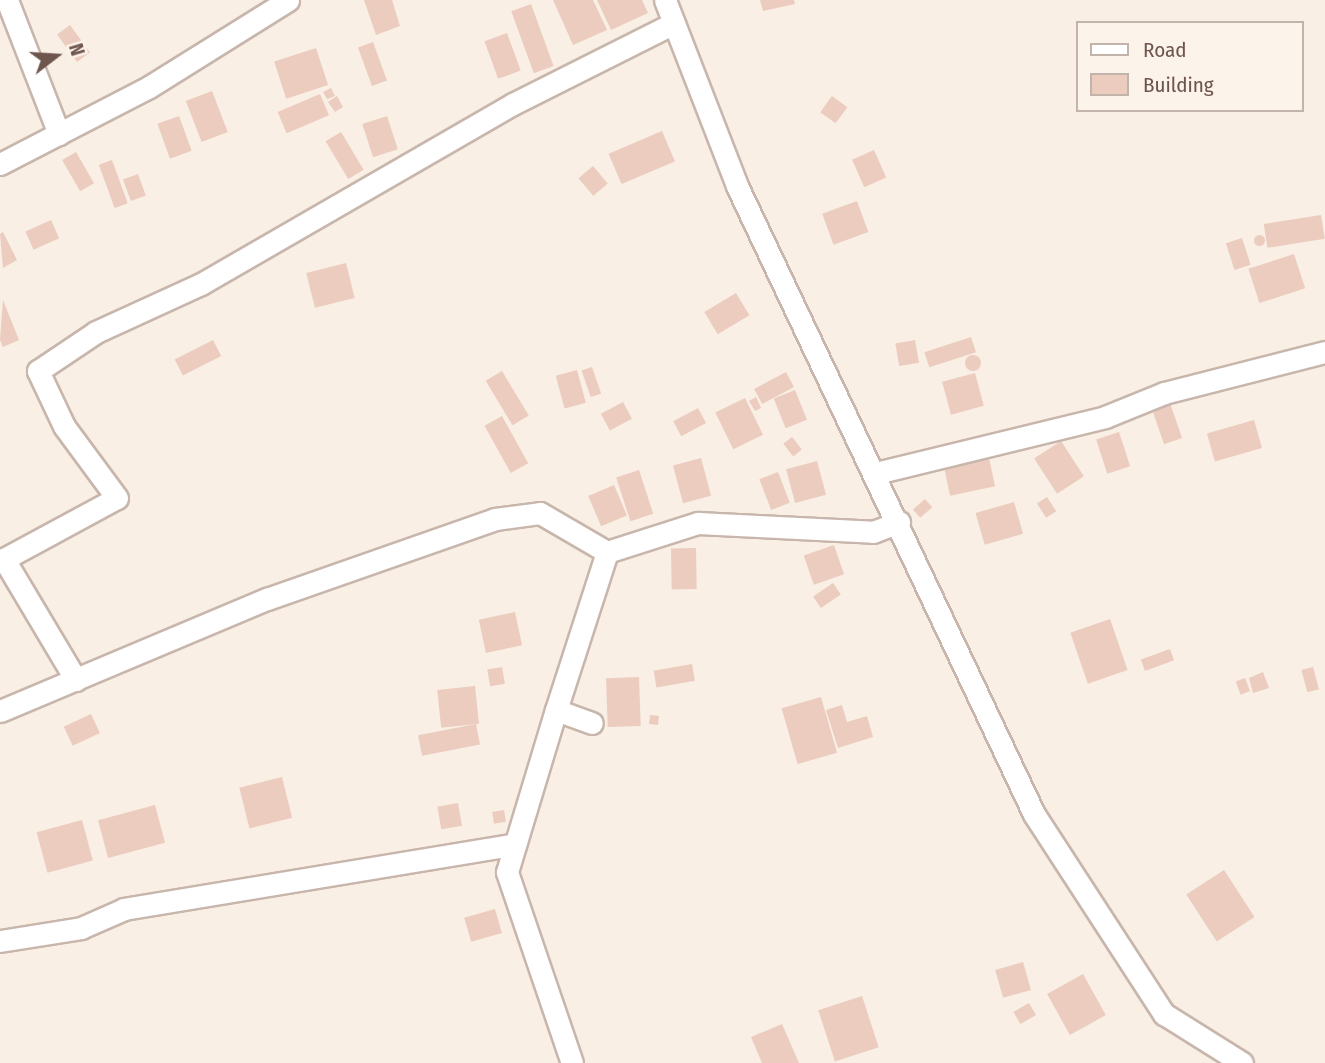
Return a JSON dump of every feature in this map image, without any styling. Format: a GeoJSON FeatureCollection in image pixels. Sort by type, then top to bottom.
{"type":"FeatureCollection","features":[{"type":"Feature","properties":{"kind":"street"},"geometry":{"type":"LineString","coordinates":[[7,0],[59,134]]}},
{"type":"Feature","properties":{"kind":"street"},"geometry":{"type":"LineString","coordinates":[[0,164],[149,87],[288,0]]}},
{"type":"Feature","properties":{"kind":"street"},"geometry":{"type":"LineString","coordinates":[[665,0],[737,186],[876,473],[1034,814],[1164,1014],[1242,1063]]}},
{"type":"Feature","properties":{"kind":"street"},"geometry":{"type":"LineString","coordinates":[[76,680],[2,561],[117,498],[64,426],[38,371],[96,332],[201,284],[513,104],[674,23]]}},
{"type":"Feature","properties":{"kind":"street"},"geometry":{"type":"LineString","coordinates":[[876,473],[1105,417],[1164,393],[1325,352]]}},
{"type":"Feature","properties":{"kind":"street"},"geometry":{"type":"LineString","coordinates":[[0,711],[267,599],[495,519],[540,513],[607,552],[698,523],[873,532],[899,522]]}},
{"type":"Feature","properties":{"kind":"street"},"geometry":{"type":"LineString","coordinates":[[572,1063],[507,872],[607,552]]}},
{"type":"Feature","properties":{"kind":"street"},"geometry":{"type":"LineString","coordinates":[[556,709],[592,723]]}},
{"type":"Feature","properties":{"kind":"street"},"geometry":{"type":"LineString","coordinates":[[0,941],[81,928],[124,909],[515,844]]}},
{"type":"Feature","properties":{"kind":"building"},"geometry":{"type":"Polygon","coordinates":[[[364,0],[392,0],[400,26],[376,35],[364,0]]]}},
{"type":"Feature","properties":{"kind":"building"},"geometry":{"type":"Polygon","coordinates":[[[553,0],[593,0],[607,30],[573,45],[553,0]]]}},
{"type":"Feature","properties":{"kind":"building"},"geometry":{"type":"Polygon","coordinates":[[[597,0],[642,0],[648,13],[611,30],[597,0]]]}},
{"type":"Feature","properties":{"kind":"building"},"geometry":{"type":"Polygon","coordinates":[[[760,0],[794,0],[795,4],[763,11],[760,0]]]}},
{"type":"Feature","properties":{"kind":"building"},"geometry":{"type":"Polygon","coordinates":[[[531,4],[554,66],[534,73],[511,11],[531,4]]]}},
{"type":"Feature","properties":{"kind":"building"},"geometry":{"type":"Polygon","coordinates":[[[70,25],[90,53],[77,62],[57,34],[70,25]]]}},
{"type":"Feature","properties":{"kind":"building"},"geometry":{"type":"Polygon","coordinates":[[[507,33],[521,71],[498,79],[484,41],[507,33]]]}},
{"type":"Feature","properties":{"kind":"building"},"geometry":{"type":"Polygon","coordinates":[[[373,42],[387,81],[372,86],[358,47],[373,42]]]}},
{"type":"Feature","properties":{"kind":"building"},"geometry":{"type":"Polygon","coordinates":[[[316,48],[328,85],[286,99],[274,62],[316,48]]]}},
{"type":"Feature","properties":{"kind":"building"},"geometry":{"type":"Polygon","coordinates":[[[331,88],[335,96],[327,99],[323,92],[331,88]]]}},
{"type":"Feature","properties":{"kind":"building"},"geometry":{"type":"Polygon","coordinates":[[[212,91],[228,132],[202,142],[186,101],[212,91]]]}},
{"type":"Feature","properties":{"kind":"building"},"geometry":{"type":"Polygon","coordinates":[[[320,94],[329,115],[287,133],[278,112],[320,94]]]}},
{"type":"Feature","properties":{"kind":"building"},"geometry":{"type":"Polygon","coordinates":[[[337,96],[343,107],[335,112],[328,102],[337,96]]]}},
{"type":"Feature","properties":{"kind":"building"},"geometry":{"type":"Polygon","coordinates":[[[832,96],[847,107],[836,123],[820,112],[832,96]]]}},
{"type":"Feature","properties":{"kind":"building"},"geometry":{"type":"Polygon","coordinates":[[[179,116],[192,151],[170,159],[157,124],[179,116]]]}},
{"type":"Feature","properties":{"kind":"building"},"geometry":{"type":"Polygon","coordinates":[[[387,116],[398,149],[373,157],[362,124],[387,116]]]}},
{"type":"Feature","properties":{"kind":"building"},"geometry":{"type":"Polygon","coordinates":[[[662,131],[675,161],[622,184],[609,154],[662,131]]]}},
{"type":"Feature","properties":{"kind":"building"},"geometry":{"type":"Polygon","coordinates":[[[341,132],[364,170],[348,179],[326,141],[341,132]]]}},
{"type":"Feature","properties":{"kind":"building"},"geometry":{"type":"Polygon","coordinates":[[[874,150],[886,177],[864,187],[852,160],[874,150]]]}},
{"type":"Feature","properties":{"kind":"building"},"geometry":{"type":"Polygon","coordinates":[[[76,152],[94,183],[80,191],[62,160],[76,152]]]}},
{"type":"Feature","properties":{"kind":"building"},"geometry":{"type":"Polygon","coordinates":[[[112,160],[128,203],[115,208],[99,165],[112,160]]]}},
{"type":"Feature","properties":{"kind":"building"},"geometry":{"type":"Polygon","coordinates":[[[593,166],[608,184],[593,196],[578,178],[593,166]]]}},
{"type":"Feature","properties":{"kind":"building"},"geometry":{"type":"Polygon","coordinates":[[[138,174],[146,196],[131,201],[123,179],[138,174]]]}},
{"type":"Feature","properties":{"kind":"building"},"geometry":{"type":"Polygon","coordinates":[[[857,201],[868,232],[834,245],[822,214],[857,201]]]}},
{"type":"Feature","properties":{"kind":"building"},"geometry":{"type":"Polygon","coordinates":[[[1321,215],[1325,239],[1267,248],[1264,224],[1321,215]]]}},
{"type":"Feature","properties":{"kind":"building"},"geometry":{"type":"Polygon","coordinates":[[[51,220],[59,238],[34,250],[25,231],[51,220]]]}},
{"type":"Feature","properties":{"kind":"building"},"geometry":{"type":"Polygon","coordinates":[[[3,232],[17,260],[3,268],[0,234],[3,232]]]}},
{"type":"Feature","properties":{"kind":"building"},"geometry":{"type":"Polygon","coordinates":[[[1259,235],[1263,236],[1263,244],[1259,245],[1255,244],[1254,240],[1255,236],[1259,235]]]}},
{"type":"Feature","properties":{"kind":"building"},"geometry":{"type":"Polygon","coordinates":[[[1242,238],[1251,265],[1234,270],[1226,243],[1242,238]]]}},
{"type":"Feature","properties":{"kind":"building"},"geometry":{"type":"Polygon","coordinates":[[[1294,254],[1305,288],[1259,303],[1248,269],[1294,254]]]}},
{"type":"Feature","properties":{"kind":"building"},"geometry":{"type":"Polygon","coordinates":[[[346,263],[355,298],[315,308],[306,273],[346,263]]]}},
{"type":"Feature","properties":{"kind":"building"},"geometry":{"type":"Polygon","coordinates":[[[736,293],[749,315],[718,334],[704,312],[736,293]]]}},
{"type":"Feature","properties":{"kind":"building"},"geometry":{"type":"Polygon","coordinates":[[[3,300],[19,340],[3,347],[0,340],[3,300]]]}},
{"type":"Feature","properties":{"kind":"building"},"geometry":{"type":"Polygon","coordinates":[[[971,337],[976,352],[929,367],[924,352],[971,337]]]}},
{"type":"Feature","properties":{"kind":"building"},"geometry":{"type":"Polygon","coordinates":[[[213,340],[221,356],[183,376],[175,360],[213,340]]]}},
{"type":"Feature","properties":{"kind":"building"},"geometry":{"type":"Polygon","coordinates":[[[915,340],[919,363],[899,366],[895,343],[915,340]]]}},
{"type":"Feature","properties":{"kind":"building"},"geometry":{"type":"Polygon","coordinates":[[[970,355],[976,355],[981,363],[979,369],[970,371],[965,366],[965,360],[970,355]]]}},
{"type":"Feature","properties":{"kind":"building"},"geometry":{"type":"Polygon","coordinates":[[[592,367],[601,393],[591,397],[582,371],[592,367]]]}},
{"type":"Feature","properties":{"kind":"building"},"geometry":{"type":"Polygon","coordinates":[[[577,370],[586,403],[565,409],[556,376],[577,370]]]}},
{"type":"Feature","properties":{"kind":"building"},"geometry":{"type":"Polygon","coordinates":[[[502,371],[529,416],[512,425],[486,381],[502,371]]]}},
{"type":"Feature","properties":{"kind":"building"},"geometry":{"type":"Polygon","coordinates":[[[786,372],[794,387],[762,404],[754,389],[786,372]]]}},
{"type":"Feature","properties":{"kind":"building"},"geometry":{"type":"Polygon","coordinates":[[[975,373],[984,406],[951,415],[942,382],[975,373]]]}},
{"type":"Feature","properties":{"kind":"building"},"geometry":{"type":"Polygon","coordinates":[[[795,390],[807,420],[786,428],[774,399],[795,390]]]}},
{"type":"Feature","properties":{"kind":"building"},"geometry":{"type":"Polygon","coordinates":[[[756,397],[761,408],[755,411],[749,401],[756,397]]]}},
{"type":"Feature","properties":{"kind":"building"},"geometry":{"type":"Polygon","coordinates":[[[745,398],[763,435],[733,449],[715,412],[745,398]]]}},
{"type":"Feature","properties":{"kind":"building"},"geometry":{"type":"Polygon","coordinates":[[[623,402],[632,419],[610,431],[601,414],[623,402]]]}},
{"type":"Feature","properties":{"kind":"building"},"geometry":{"type":"Polygon","coordinates":[[[1170,403],[1182,438],[1164,444],[1152,409],[1170,403]]]}},
{"type":"Feature","properties":{"kind":"building"},"geometry":{"type":"Polygon","coordinates":[[[698,408],[706,423],[681,436],[673,421],[698,408]]]}},
{"type":"Feature","properties":{"kind":"building"},"geometry":{"type":"Polygon","coordinates":[[[502,416],[528,463],[511,473],[485,426],[502,416]]]}},
{"type":"Feature","properties":{"kind":"building"},"geometry":{"type":"Polygon","coordinates":[[[1254,420],[1262,448],[1215,461],[1207,434],[1254,420]]]}},
{"type":"Feature","properties":{"kind":"building"},"geometry":{"type":"Polygon","coordinates":[[[1119,432],[1130,466],[1107,474],[1096,439],[1119,432]]]}},
{"type":"Feature","properties":{"kind":"building"},"geometry":{"type":"Polygon","coordinates":[[[792,437],[802,450],[793,456],[783,444],[792,437]]]}},
{"type":"Feature","properties":{"kind":"building"},"geometry":{"type":"Polygon","coordinates":[[[1061,441],[1084,476],[1057,494],[1034,458],[1061,441]]]}},
{"type":"Feature","properties":{"kind":"building"},"geometry":{"type":"Polygon","coordinates":[[[988,453],[995,486],[950,496],[943,463],[988,453]]]}},
{"type":"Feature","properties":{"kind":"building"},"geometry":{"type":"Polygon","coordinates":[[[701,458],[711,496],[683,503],[673,466],[701,458]]]}},
{"type":"Feature","properties":{"kind":"building"},"geometry":{"type":"Polygon","coordinates":[[[817,461],[826,495],[795,503],[786,469],[817,461]]]}},
{"type":"Feature","properties":{"kind":"building"},"geometry":{"type":"Polygon","coordinates":[[[639,470],[653,514],[630,521],[616,477],[639,470]]]}},
{"type":"Feature","properties":{"kind":"building"},"geometry":{"type":"Polygon","coordinates":[[[778,472],[790,503],[771,510],[759,479],[778,472]]]}},
{"type":"Feature","properties":{"kind":"building"},"geometry":{"type":"Polygon","coordinates":[[[614,485],[627,515],[601,526],[588,496],[614,485]]]}},
{"type":"Feature","properties":{"kind":"building"},"geometry":{"type":"Polygon","coordinates":[[[1047,497],[1056,511],[1046,518],[1037,504],[1047,497]]]}},
{"type":"Feature","properties":{"kind":"building"},"geometry":{"type":"Polygon","coordinates":[[[925,499],[932,507],[920,518],[913,509],[925,499]]]}},
{"type":"Feature","properties":{"kind":"building"},"geometry":{"type":"Polygon","coordinates":[[[1014,502],[1023,534],[985,545],[976,513],[1014,502]]]}},
{"type":"Feature","properties":{"kind":"building"},"geometry":{"type":"Polygon","coordinates":[[[834,545],[844,574],[814,585],[804,555],[834,545]]]}},
{"type":"Feature","properties":{"kind":"building"},"geometry":{"type":"Polygon","coordinates":[[[671,548],[696,548],[697,589],[672,589],[671,548]]]}},
{"type":"Feature","properties":{"kind":"building"},"geometry":{"type":"Polygon","coordinates":[[[833,583],[841,595],[821,608],[813,596],[833,583]]]}},
{"type":"Feature","properties":{"kind":"building"},"geometry":{"type":"Polygon","coordinates":[[[515,612],[522,645],[486,653],[479,620],[515,612]]]}},
{"type":"Feature","properties":{"kind":"building"},"geometry":{"type":"Polygon","coordinates":[[[1110,619],[1128,670],[1088,684],[1070,633],[1110,619]]]}},
{"type":"Feature","properties":{"kind":"building"},"geometry":{"type":"Polygon","coordinates":[[[1170,649],[1174,660],[1145,671],[1141,660],[1170,649]]]}},
{"type":"Feature","properties":{"kind":"building"},"geometry":{"type":"Polygon","coordinates":[[[692,664],[695,681],[657,688],[654,671],[692,664]]]}},
{"type":"Feature","properties":{"kind":"building"},"geometry":{"type":"Polygon","coordinates":[[[502,667],[505,684],[490,686],[487,670],[502,667]]]}},
{"type":"Feature","properties":{"kind":"building"},"geometry":{"type":"Polygon","coordinates":[[[1313,667],[1319,689],[1307,692],[1301,670],[1313,667]]]}},
{"type":"Feature","properties":{"kind":"building"},"geometry":{"type":"Polygon","coordinates":[[[1263,672],[1269,688],[1253,693],[1249,678],[1263,672]]]}},
{"type":"Feature","properties":{"kind":"building"},"geometry":{"type":"Polygon","coordinates":[[[639,677],[641,726],[608,727],[606,678],[639,677]]]}},
{"type":"Feature","properties":{"kind":"building"},"geometry":{"type":"Polygon","coordinates":[[[1245,678],[1250,691],[1241,695],[1236,682],[1245,678]]]}},
{"type":"Feature","properties":{"kind":"building"},"geometry":{"type":"Polygon","coordinates":[[[475,686],[479,724],[441,728],[437,690],[475,686]]]}},
{"type":"Feature","properties":{"kind":"building"},"geometry":{"type":"Polygon","coordinates":[[[821,697],[837,753],[798,764],[782,708],[821,697]]]}},
{"type":"Feature","properties":{"kind":"building"},"geometry":{"type":"Polygon","coordinates":[[[842,705],[847,722],[867,716],[873,737],[838,748],[826,710],[842,705]]]}},
{"type":"Feature","properties":{"kind":"building"},"geometry":{"type":"Polygon","coordinates":[[[91,714],[100,733],[73,746],[64,727],[91,714]]]}},
{"type":"Feature","properties":{"kind":"building"},"geometry":{"type":"Polygon","coordinates":[[[650,715],[659,716],[658,725],[649,724],[650,715]]]}},
{"type":"Feature","properties":{"kind":"building"},"geometry":{"type":"Polygon","coordinates":[[[476,724],[480,745],[422,756],[418,735],[476,724]]]}},
{"type":"Feature","properties":{"kind":"building"},"geometry":{"type":"Polygon","coordinates":[[[282,777],[292,818],[249,828],[239,788],[282,777]]]}},
{"type":"Feature","properties":{"kind":"building"},"geometry":{"type":"Polygon","coordinates":[[[458,803],[462,826],[441,829],[437,807],[458,803]]]}},
{"type":"Feature","properties":{"kind":"building"},"geometry":{"type":"Polygon","coordinates":[[[155,805],[165,843],[108,858],[98,820],[155,805]]]}},
{"type":"Feature","properties":{"kind":"building"},"geometry":{"type":"Polygon","coordinates":[[[504,810],[506,822],[494,824],[492,812],[504,810]]]}},
{"type":"Feature","properties":{"kind":"building"},"geometry":{"type":"Polygon","coordinates":[[[82,820],[93,861],[47,873],[37,832],[82,820]]]}},
{"type":"Feature","properties":{"kind":"building"},"geometry":{"type":"Polygon","coordinates":[[[1224,870],[1254,917],[1217,941],[1186,895],[1224,870]]]}},
{"type":"Feature","properties":{"kind":"building"},"geometry":{"type":"Polygon","coordinates":[[[495,909],[502,933],[471,942],[464,918],[495,909]]]}},
{"type":"Feature","properties":{"kind":"building"},"geometry":{"type":"Polygon","coordinates":[[[1023,962],[1031,990],[1003,998],[995,970],[1023,962]]]}},
{"type":"Feature","properties":{"kind":"building"},"geometry":{"type":"Polygon","coordinates":[[[1083,974],[1106,1015],[1070,1035],[1047,994],[1083,974]]]}},
{"type":"Feature","properties":{"kind":"building"},"geometry":{"type":"Polygon","coordinates":[[[862,996],[879,1047],[835,1062],[818,1010],[862,996]]]}},
{"type":"Feature","properties":{"kind":"building"},"geometry":{"type":"Polygon","coordinates":[[[1029,1003],[1036,1015],[1020,1024],[1013,1012],[1029,1003]]]}},
{"type":"Feature","properties":{"kind":"building"},"geometry":{"type":"Polygon","coordinates":[[[782,1024],[799,1063],[762,1063],[751,1037],[782,1024]]]}}]}
